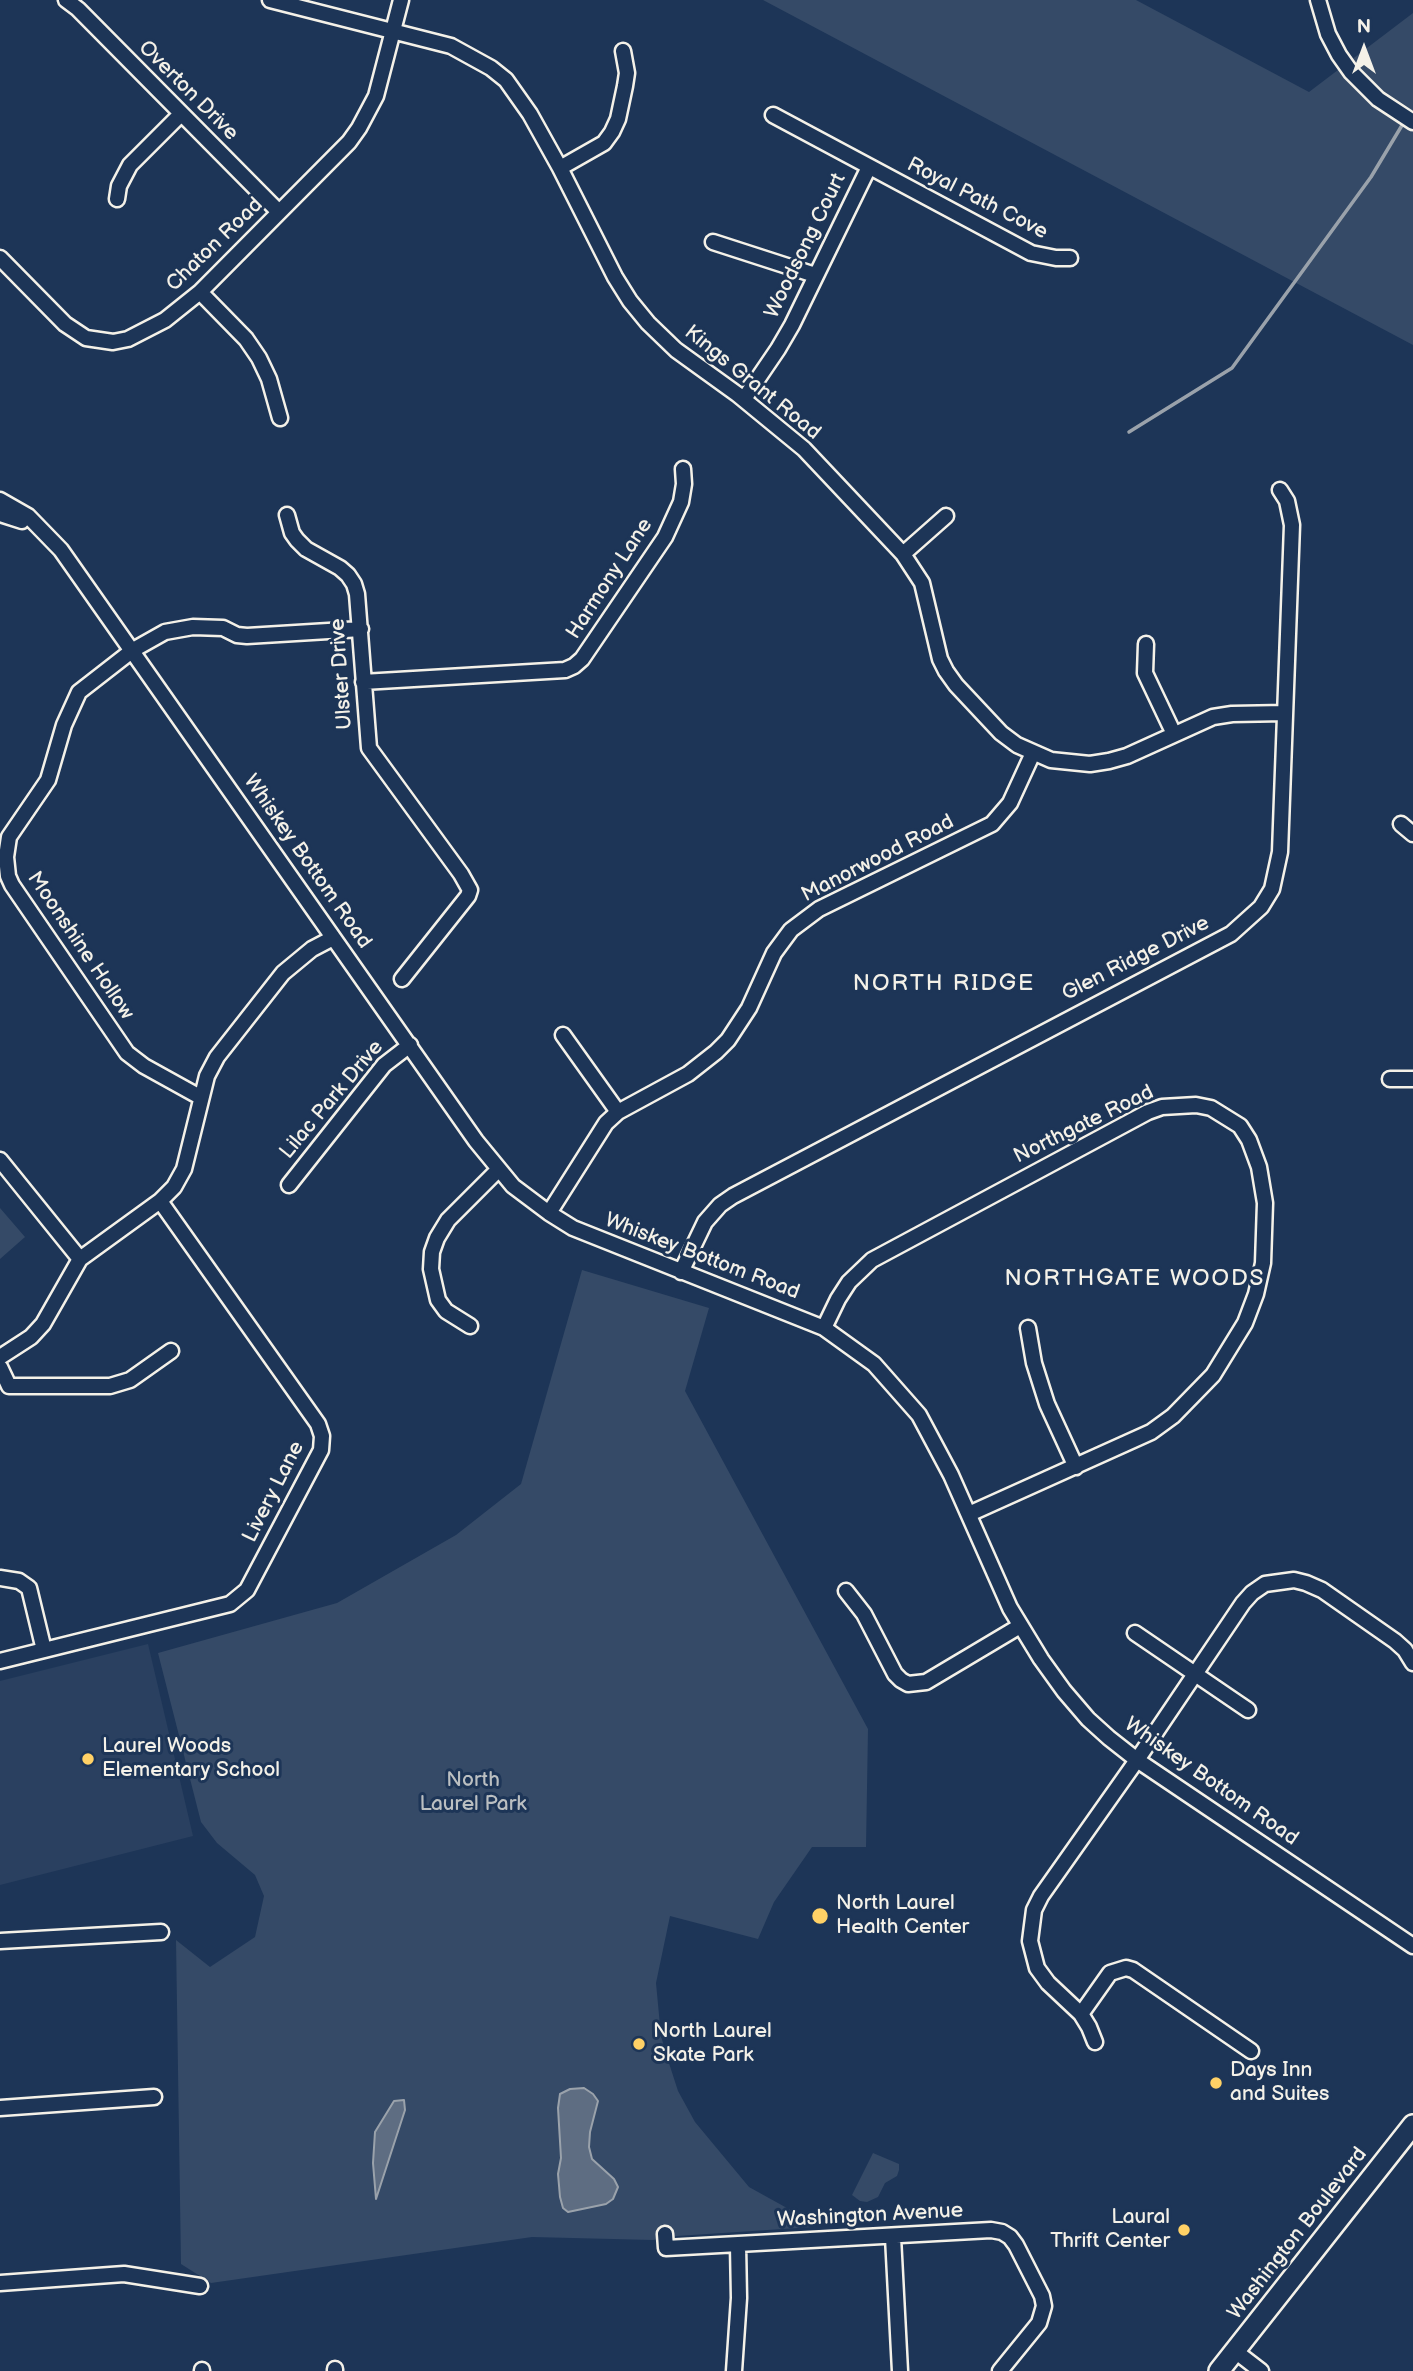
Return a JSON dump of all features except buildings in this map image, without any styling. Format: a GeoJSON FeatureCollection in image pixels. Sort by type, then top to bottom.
{"type":"FeatureCollection","features":[{"type":"Feature","properties":{"kind":"main road","name":"Washington Boulevard"},"geometry":{"type":"LineString","coordinates":[[1219,2371],[1413,2124]]}},
{"type":"Feature","properties":{"kind":"street","name":"Overton Drive"},"geometry":{"type":"LineString","coordinates":[[66,0],[279,212]]}},
{"type":"Feature","properties":{"kind":"street","name":"Kings Grant Road"},"geometry":{"type":"LineString","coordinates":[[270,0],[451,46],[491,68],[506,80],[560,168],[597,243],[630,301],[676,350],[804,449],[903,554],[922,583],[940,659],[946,671],[1001,733],[1032,753],[1051,760],[1072,763],[1109,761],[1127,756],[1213,717],[1241,713],[1285,713]]}},
{"type":"Feature","properties":{"kind":"street","name":"Chaton Road"},"geometry":{"type":"LineString","coordinates":[[0,258],[65,324],[86,338],[100,341],[120,340],[165,320],[200,292],[349,142],[376,96],[401,0]]}},
{"type":"Feature","properties":{"kind":"street"},"geometry":{"type":"LineString","coordinates":[[1318,0],[1328,34],[1339,55],[1364,87],[1394,112],[1413,122]]}},
{"type":"Feature","properties":{"kind":"street"},"geometry":{"type":"LineString","coordinates":[[560,168],[604,143],[618,120],[626,73],[623,51]]}},
{"type":"Feature","properties":{"kind":"street"},"geometry":{"type":"LineString","coordinates":[[117,198],[119,186],[130,165],[181,114]]}},
{"type":"Feature","properties":{"kind":"street","name":"Woodsong Court"},"geometry":{"type":"LineString","coordinates":[[744,400],[778,349],[869,167],[773,115]]}},
{"type":"Feature","properties":{"kind":"street","name":"Royal Path Cove"},"geometry":{"type":"LineString","coordinates":[[869,167],[1031,253],[1070,258]]}},
{"type":"Feature","properties":{"kind":"street"},"geometry":{"type":"LineString","coordinates":[[713,242],[815,275]]}},
{"type":"Feature","properties":{"kind":"street"},"geometry":{"type":"LineString","coordinates":[[200,292],[246,339],[259,358],[269,379],[280,418]]}},
{"type":"Feature","properties":{"kind":"street","name":"Harmony Lane"},"geometry":{"type":"LineString","coordinates":[[363,682],[541,672],[565,670],[574,666],[590,648],[665,537],[681,502],[683,469]]}},
{"type":"Feature","properties":{"kind":"street","name":"Glen Ridge Drive"},"geometry":{"type":"LineString","coordinates":[[681,1272],[705,1222],[720,1205],[733,1196],[1231,933],[1261,907],[1272,889],[1280,852],[1292,525],[1291,513],[1280,490]]}},
{"type":"Feature","properties":{"kind":"street","name":"Whiskey Bottom Road"},"geometry":{"type":"LineString","coordinates":[[0,500],[28,516],[61,550],[498,1170],[527,1198],[573,1228],[824,1328],[874,1364],[919,1415],[937,1446],[1020,1626],[1064,1691],[1109,1738],[1137,1760],[1413,1946]]}},
{"type":"Feature","properties":{"kind":"street","name":"Whiskey Bottom Road"},"geometry":{"type":"LineString","coordinates":[[0,514],[39,529]]}},
{"type":"Feature","properties":{"kind":"street","name":"Ulster Drive"},"geometry":{"type":"LineString","coordinates":[[287,515],[292,533],[306,549],[348,575],[357,594],[369,748],[470,890],[402,979]]}},
{"type":"Feature","properties":{"kind":"street"},"geometry":{"type":"LineString","coordinates":[[903,554],[946,516]]}},
{"type":"Feature","properties":{"kind":"street"},"geometry":{"type":"LineString","coordinates":[[133,650],[165,632],[193,627],[223,628],[237,635],[247,636],[361,629]]}},
{"type":"Feature","properties":{"kind":"street"},"geometry":{"type":"LineString","coordinates":[[1146,644],[1145,673],[1174,734]]}},
{"type":"Feature","properties":{"kind":"street","name":"Moonshine Hollow"},"geometry":{"type":"LineString","coordinates":[[133,650],[79,692],[64,725],[48,779],[40,794],[4,837],[8,876],[127,1053],[144,1066],[200,1097]]}},
{"type":"Feature","properties":{"kind":"street","name":"Manorwood Road"},"geometry":{"type":"LineString","coordinates":[[549,1213],[597,1134],[618,1112],[688,1074],[722,1046],[749,1008],[782,941],[804,919],[836,900],[992,824],[1010,803],[1032,753]]}},
{"type":"Feature","properties":{"kind":"street"},"geometry":{"type":"LineString","coordinates":[[1401,824],[1413,834]]}},
{"type":"Feature","properties":{"kind":"street"},"geometry":{"type":"LineString","coordinates":[[0,1356],[31,1337],[43,1324],[80,1259],[160,1201],[174,1187],[184,1169],[206,1076],[217,1057],[283,973],[304,954],[333,938]]}},
{"type":"Feature","properties":{"kind":"street"},"geometry":{"type":"LineString","coordinates":[[563,1035],[618,1112]]}},
{"type":"Feature","properties":{"kind":"street","name":"Lilac Park Drive"},"geometry":{"type":"LineString","coordinates":[[289,1185],[384,1065],[410,1045]]}},
{"type":"Feature","properties":{"kind":"street"},"geometry":{"type":"LineString","coordinates":[[1390,1079],[1413,1079]]}},
{"type":"Feature","properties":{"kind":"street","name":"Northgate Road"},"geometry":{"type":"LineString","coordinates":[[824,1328],[849,1282],[872,1260],[1148,1112],[1162,1107],[1188,1104],[1211,1108],[1240,1126],[1250,1140],[1259,1167],[1265,1203],[1264,1263],[1245,1323],[1213,1375],[1173,1416],[1151,1432],[969,1514]]}},
{"type":"Feature","properties":{"kind":"street"},"geometry":{"type":"LineString","coordinates":[[0,1160],[80,1259]]}},
{"type":"Feature","properties":{"kind":"street"},"geometry":{"type":"LineString","coordinates":[[470,1326],[446,1311],[439,1300],[431,1269],[432,1252],[436,1238],[448,1220],[498,1170]]}},
{"type":"Feature","properties":{"kind":"street","name":"Livery Lane"},"geometry":{"type":"LineString","coordinates":[[0,1661],[230,1604],[247,1590],[321,1450],[318,1424],[160,1201]]}},
{"type":"Feature","properties":{"kind":"street"},"geometry":{"type":"LineString","coordinates":[[1028,1328],[1034,1363],[1047,1404],[1076,1467]]}},
{"type":"Feature","properties":{"kind":"street"},"geometry":{"type":"LineString","coordinates":[[0,1367],[9,1385],[110,1386],[130,1380],[171,1352]]}},
{"type":"Feature","properties":{"kind":"street"},"geometry":{"type":"LineString","coordinates":[[0,1578],[19,1581],[29,1588],[44,1650]]}},
{"type":"Feature","properties":{"kind":"street"},"geometry":{"type":"LineString","coordinates":[[1095,2042],[1081,2014],[1048,1983],[1037,1968],[1030,1941],[1034,1910],[1243,1603],[1265,1584],[1294,1580],[1322,1590],[1395,1641],[1413,1663]]}},
{"type":"Feature","properties":{"kind":"street"},"geometry":{"type":"LineString","coordinates":[[846,1591],[864,1614],[895,1674],[908,1684],[926,1682],[1020,1626]]}},
{"type":"Feature","properties":{"kind":"street"},"geometry":{"type":"LineString","coordinates":[[1135,1633],[1248,1710]]}},
{"type":"Feature","properties":{"kind":"street"},"geometry":{"type":"LineString","coordinates":[[0,1941],[161,1932]]}},
{"type":"Feature","properties":{"kind":"street"},"geometry":{"type":"LineString","coordinates":[[1081,2014],[1110,1973],[1126,1968],[1133,1970],[1251,2051]]}},
{"type":"Feature","properties":{"kind":"street"},"geometry":{"type":"LineString","coordinates":[[0,2108],[154,2098]]}},
{"type":"Feature","properties":{"kind":"street","name":"Washington Avenue"},"geometry":{"type":"LineString","coordinates":[[666,2234],[666,2248],[991,2230],[1002,2232],[1016,2245],[1042,2296],[1044,2306],[1040,2323],[1000,2371]]}},
{"type":"Feature","properties":{"kind":"street"},"geometry":{"type":"LineString","coordinates":[[893,2237],[900,2371]]}},
{"type":"Feature","properties":{"kind":"street"},"geometry":{"type":"LineString","coordinates":[[734,2371],[739,2298],[738,2245]]}},
{"type":"Feature","properties":{"kind":"street"},"geometry":{"type":"LineString","coordinates":[[0,2283],[124,2274],[200,2286]]}},
{"type":"Feature","properties":{"kind":"street"},"geometry":{"type":"LineString","coordinates":[[1235,2351],[1261,2371]]}},
{"type":"Feature","properties":{"kind":"shaded area","name":"Laurel Woods Elementary School"},"geometry":{"type":"Polygon","coordinates":[[[148,1644],[193,1836],[0,1885],[0,1681],[148,1644]]]}},
{"type":"Feature","properties":{"kind":"shaded area"},"geometry":{"type":"Polygon","coordinates":[[[584,2088],[598,2101],[590,2132],[589,2147],[592,2159],[614,2179],[618,2187],[613,2199],[606,2204],[568,2212],[563,2208],[560,2197],[558,2108],[560,2094],[570,2089],[584,2088]]]}},
{"type":"Feature","properties":{"kind":"shaded area"},"geometry":{"type":"Polygon","coordinates":[[[404,2100],[405,2110],[376,2199],[373,2163],[375,2132],[394,2101],[404,2100]]]}},
{"type":"Feature","properties":{"kind":"green space"},"geometry":{"type":"Polygon","coordinates":[[[763,0],[1136,0],[1309,92],[1413,13],[1413,345],[763,0]]]}},
{"type":"Feature","properties":{"kind":"green space"},"geometry":{"type":"Polygon","coordinates":[[[0,1208],[25,1237],[0,1259],[0,1208]]]}},
{"type":"Feature","properties":{"kind":"green space","name":"North Laurel Park"},"geometry":{"type":"Polygon","coordinates":[[[582,1270],[709,1308],[685,1391],[868,1729],[866,1847],[812,1847],[774,1902],[758,1939],[670,1916],[656,1983],[661,2036],[678,2091],[695,2122],[749,2187],[814,2223],[813,2227],[653,2240],[532,2237],[211,2283],[181,2264],[176,1940],[210,1967],[255,1937],[264,1896],[255,1875],[217,1843],[201,1822],[158,1653],[337,1603],[456,1535],[521,1484],[582,1270]]]}},
{"type":"Feature","properties":{"kind":"green space"},"geometry":{"type":"Polygon","coordinates":[[[873,2153],[899,2164],[899,2170],[897,2176],[885,2183],[878,2197],[867,2202],[860,2201],[852,2195],[873,2153]]]}},
{"type":"Feature","properties":{"kind":"waterway"},"geometry":{"type":"LineString","coordinates":[[1129,432],[1232,368],[1371,177],[1404,122]]}},
{"type":"Feature","properties":{"kind":"place","name":"Laurel Woods Elementary School"},"geometry":{"type":"Point","coordinates":[88,1759]}},
{"type":"Feature","properties":{"kind":"place","name":"North Laurel Health Center"},"geometry":{"type":"Point","coordinates":[820,1916]}},
{"type":"Feature","properties":{"kind":"place","name":"North Laurel Skate Park"},"geometry":{"type":"Point","coordinates":[639,2044]}},
{"type":"Feature","properties":{"kind":"place","name":"Days Inn and Suites"},"geometry":{"type":"Point","coordinates":[1216,2083]}},
{"type":"Feature","properties":{"kind":"place","name":"Laural Thrift Center"},"geometry":{"type":"Point","coordinates":[1184,2230]}},
{"type":"Feature","properties":{"kind":"district","name":"NORTH RIDGE"},"geometry":{"type":"Point","coordinates":[944,984]}},
{"type":"Feature","properties":{"kind":"district","name":"NORTHGATE WOODS"},"geometry":{"type":"Point","coordinates":[1135,1279]}}]}
